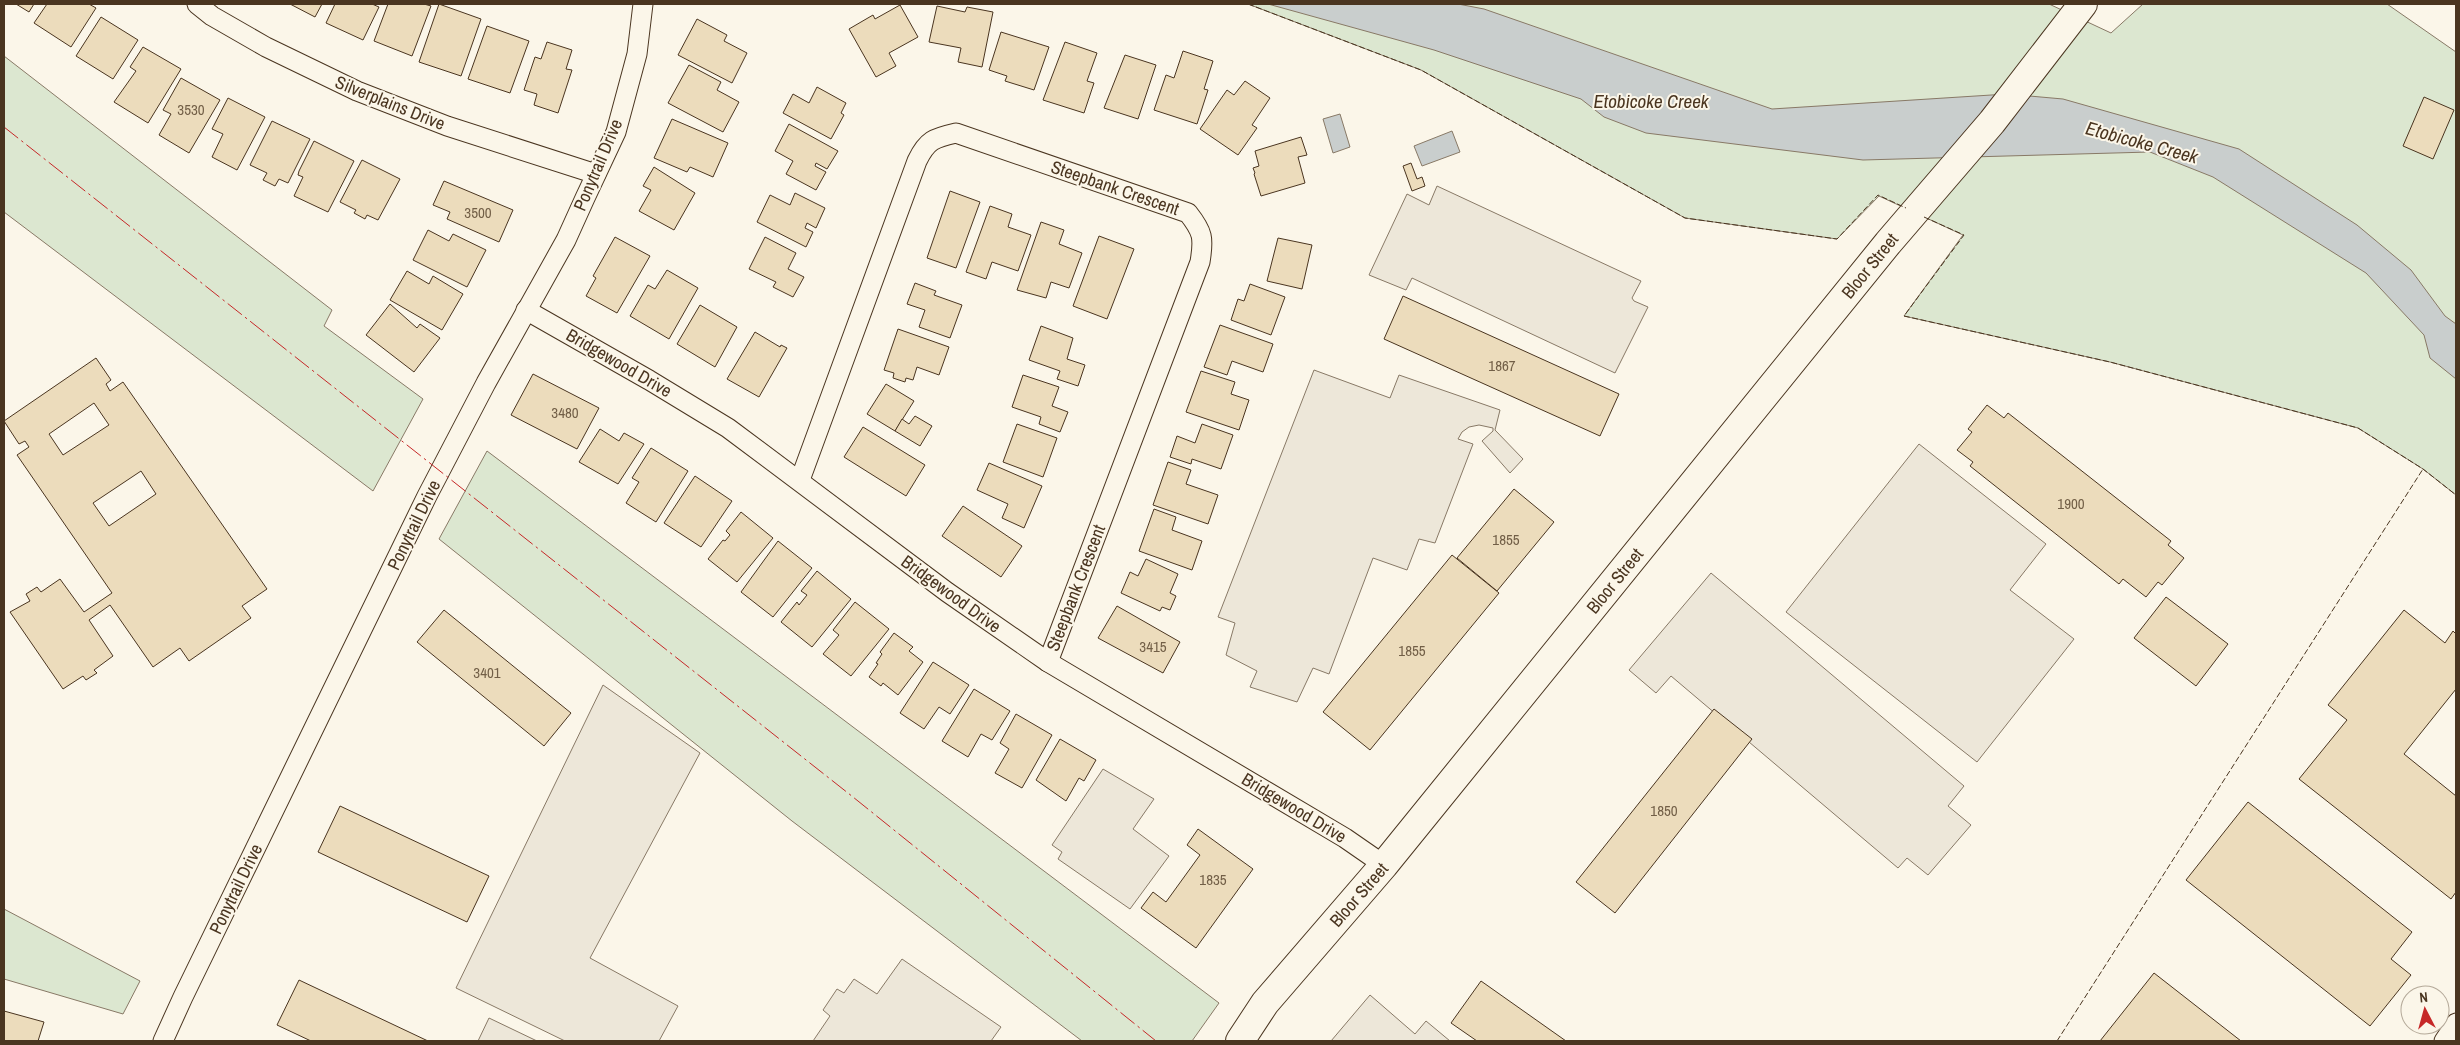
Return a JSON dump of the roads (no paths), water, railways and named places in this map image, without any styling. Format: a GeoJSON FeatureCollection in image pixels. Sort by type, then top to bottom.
{"type":"FeatureCollection","features":[{"type":"Feature","properties":{"kind":"main road","name":"Bloor Street"},"geometry":{"type":"LineString","coordinates":[[1240,1041],[1265,1003],[1384,866],[1888,243],[1992,122],[2083,4]]}},
{"type":"Feature","properties":{"kind":"street","name":"Silverplains Drive"},"geometry":{"type":"LineString","coordinates":[[197,4],[216,10],[266,47],[357,91],[446,126],[596,174]]}},
{"type":"Feature","properties":{"kind":"street","name":"Ponytrail Drive"},"geometry":{"type":"LineString","coordinates":[[163,1041],[427,496],[526,310],[566,240],[616,132],[636,54],[643,4]]}},
{"type":"Feature","properties":{"kind":"street","name":"Steepbank Crescent"},"geometry":{"type":"LineString","coordinates":[[800,480],[917,160],[922,150],[934,138],[956,133],[1188,213],[1201,229],[1203,244],[1200,262],[1048,662]]}},
{"type":"Feature","properties":{"kind":"street","name":"Bridgewood Drive"},"geometry":{"type":"LineString","coordinates":[[526,310],[650,380],[728,428],[800,480],[947,592],[1048,662],[1328,828],[1384,866]]}},
{"type":"Feature","properties":{"kind":"street"},"geometry":{"type":"LineString","coordinates":[[2444,1041],[2456,1023]]}},
{"type":"Feature","properties":{"kind":"water","name":"Etobicoke Creek"},"geometry":{"type":"Polygon","coordinates":[[[1268,4],[1458,4],[1484,9],[1772,109],[2007,94],[2063,99],[2239,149],[2357,225],[2411,270],[2445,316],[2456,324],[2456,379],[2430,358],[2424,335],[2366,273],[2213,177],[2150,152],[1863,160],[1646,133],[1604,117],[1581,99],[1434,50],[1268,4]]]}},
{"type":"Feature","properties":{"kind":"water"},"geometry":{"type":"Polygon","coordinates":[[[1340,114],[1350,147],[1333,153],[1323,119],[1340,114]]]}},
{"type":"Feature","properties":{"kind":"water"},"geometry":{"type":"Polygon","coordinates":[[[1452,131],[1460,152],[1422,166],[1414,146],[1452,131]]]}}]}
